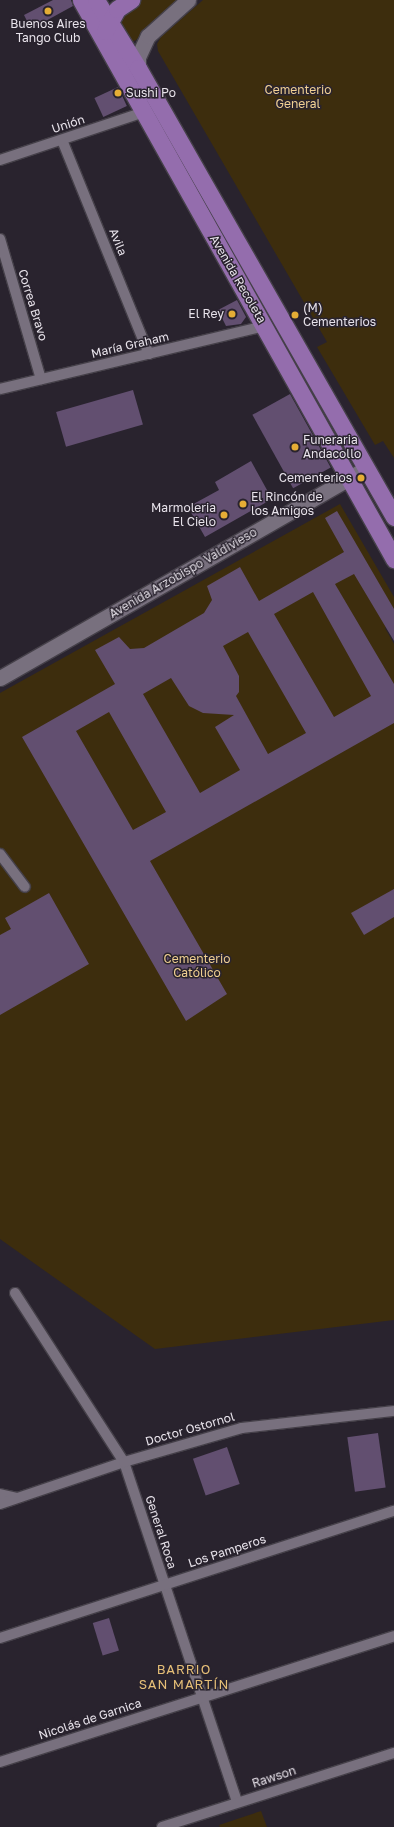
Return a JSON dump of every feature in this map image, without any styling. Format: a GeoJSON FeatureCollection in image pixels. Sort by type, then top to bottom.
{"type":"FeatureCollection","features":[{"type":"Feature","properties":{"kind":"main road","name":"Avenida Recoleta"},"geometry":{"type":"LineString","coordinates":[[81,0],[265,326],[394,559]]}},
{"type":"Feature","properties":{"kind":"main road","name":"Avenida Recoleta"},"geometry":{"type":"LineString","coordinates":[[96,0],[138,68],[394,517]]}},
{"type":"Feature","properties":{"kind":"main road"},"geometry":{"type":"LineString","coordinates":[[103,40],[109,21],[117,10],[131,0]]}},
{"type":"Feature","properties":{"kind":"main road"},"geometry":{"type":"LineString","coordinates":[[138,68],[138,57],[148,36],[188,0]]}},
{"type":"Feature","properties":{"kind":"main road","name":"Avenida Arzobispo Valdivieso"},"geometry":{"type":"LineString","coordinates":[[0,678],[366,468]]}},
{"type":"Feature","properties":{"kind":"street","name":"Unión"},"geometry":{"type":"LineString","coordinates":[[0,160],[144,112]]}},
{"type":"Feature","properties":{"kind":"street","name":"Avila"},"geometry":{"type":"LineString","coordinates":[[62,140],[149,354]]}},
{"type":"Feature","properties":{"kind":"street","name":"Correa Bravo"},"geometry":{"type":"LineString","coordinates":[[0,239],[41,379]]}},
{"type":"Feature","properties":{"kind":"street","name":"María Graham"},"geometry":{"type":"LineString","coordinates":[[0,389],[265,326]]}},
{"type":"Feature","properties":{"kind":"street"},"geometry":{"type":"LineString","coordinates":[[0,854],[25,887]]}},
{"type":"Feature","properties":{"kind":"street","name":"General Roca"},"geometry":{"type":"LineString","coordinates":[[16,1292],[124,1462],[237,1802]]}},
{"type":"Feature","properties":{"kind":"street","name":"Doctor Ostornol"},"geometry":{"type":"LineString","coordinates":[[0,1504],[124,1462],[242,1428],[394,1410]]}},
{"type":"Feature","properties":{"kind":"street"},"geometry":{"type":"LineString","coordinates":[[0,1494],[17,1498]]}},
{"type":"Feature","properties":{"kind":"street","name":"Los Pamperos"},"geometry":{"type":"LineString","coordinates":[[0,1638],[394,1511]]}},
{"type":"Feature","properties":{"kind":"street","name":"Nicolás de Garnica"},"geometry":{"type":"LineString","coordinates":[[0,1762],[394,1636]]}},
{"type":"Feature","properties":{"kind":"street","name":"Rawson"},"geometry":{"type":"LineString","coordinates":[[162,1827],[394,1752]]}},
{"type":"Feature","properties":{"kind":"green space"},"geometry":{"type":"Polygon","coordinates":[[[142,0],[177,0],[136,40],[130,43],[117,20],[142,0]]]}},
{"type":"Feature","properties":{"kind":"green space","name":"Cementerio General"},"geometry":{"type":"Polygon","coordinates":[[[203,0],[394,0],[394,458],[383,441],[375,445],[317,347],[327,342],[158,51],[157,44],[161,37],[203,0]]]}},
{"type":"Feature","properties":{"kind":"green space","name":"Cementerio Católico"},"geometry":{"type":"Polygon","coordinates":[[[340,504],[394,597],[394,623],[385,628],[394,644],[394,1320],[155,1349],[0,1239],[0,693],[340,504]]]}},
{"type":"Feature","properties":{"kind":"green space"},"geometry":{"type":"Polygon","coordinates":[[[261,1811],[267,1827],[220,1827],[219,1825],[261,1811]]]}},
{"type":"Feature","properties":{"kind":"building","name":"Buenos Aires Tango Club"},"geometry":{"type":"Polygon","coordinates":[[[53,0],[71,0],[73,6],[31,29],[24,15],[53,0]]]}},
{"type":"Feature","properties":{"kind":"building"},"geometry":{"type":"Polygon","coordinates":[[[118,87],[127,106],[103,117],[94,98],[118,87]]]}},
{"type":"Feature","properties":{"kind":"building","name":"El Rey"},"geometry":{"type":"Polygon","coordinates":[[[237,300],[246,317],[241,324],[226,326],[218,310],[237,300]]]}},
{"type":"Feature","properties":{"kind":"building"},"geometry":{"type":"Polygon","coordinates":[[[133,390],[143,425],[66,447],[56,412],[133,390]]]}},
{"type":"Feature","properties":{"kind":"building"},"geometry":{"type":"Polygon","coordinates":[[[290,394],[331,467],[293,488],[252,415],[290,394]]]}},
{"type":"Feature","properties":{"kind":"building"},"geometry":{"type":"Polygon","coordinates":[[[251,461],[272,499],[205,537],[188,507],[219,490],[215,482],[251,461]]]}},
{"type":"Feature","properties":{"kind":"building"},"geometry":{"type":"Polygon","coordinates":[[[337,511],[394,609],[394,641],[354,574],[335,584],[394,684],[394,723],[150,861],[227,994],[186,1021],[22,737],[115,684],[95,650],[119,637],[130,649],[144,648],[204,613],[212,600],[207,586],[240,567],[259,601],[344,552],[325,518],[337,511]],[[313,592],[274,614],[334,717],[371,696],[313,592]],[[248,632],[223,646],[239,676],[239,692],[236,696],[268,754],[306,733],[248,632]],[[171,678],[143,694],[200,793],[240,770],[215,727],[234,715],[203,713],[189,706],[171,678]],[[109,712],[76,731],[133,830],[166,812],[109,712]]]}},
{"type":"Feature","properties":{"kind":"building"},"geometry":{"type":"Polygon","coordinates":[[[394,889],[394,917],[364,935],[351,913],[394,889]]]}},
{"type":"Feature","properties":{"kind":"building"},"geometry":{"type":"Polygon","coordinates":[[[49,893],[89,964],[0,1015],[0,935],[11,929],[5,918],[49,893]]]}},
{"type":"Feature","properties":{"kind":"building"},"geometry":{"type":"Polygon","coordinates":[[[378,1433],[386,1487],[355,1492],[347,1437],[378,1433]]]}},
{"type":"Feature","properties":{"kind":"building"},"geometry":{"type":"Polygon","coordinates":[[[227,1447],[240,1484],[206,1496],[193,1459],[227,1447]]]}},
{"type":"Feature","properties":{"kind":"building"},"geometry":{"type":"Polygon","coordinates":[[[109,1618],[119,1651],[103,1655],[93,1623],[109,1618]]]}},
{"type":"Feature","properties":{"kind":"place","name":"Buenos Aires Tango Club"},"geometry":{"type":"Point","coordinates":[48,11]}},
{"type":"Feature","properties":{"kind":"place","name":"Sushi Po"},"geometry":{"type":"Point","coordinates":[118,93]}},
{"type":"Feature","properties":{"kind":"place","name":"El Rey"},"geometry":{"type":"Point","coordinates":[232,314]}},
{"type":"Feature","properties":{"kind":"place","name":"(M) Cementerios"},"geometry":{"type":"Point","coordinates":[295,315]}},
{"type":"Feature","properties":{"kind":"place","name":"Funeraria Andacollo"},"geometry":{"type":"Point","coordinates":[295,447]}},
{"type":"Feature","properties":{"kind":"place","name":"Cementerios"},"geometry":{"type":"Point","coordinates":[361,478]}},
{"type":"Feature","properties":{"kind":"place","name":"El Rincón de los Amigos"},"geometry":{"type":"Point","coordinates":[243,504]}},
{"type":"Feature","properties":{"kind":"place","name":"Marmoleria El Cielo"},"geometry":{"type":"Point","coordinates":[224,515]}},
{"type":"Feature","properties":{"kind":"district","name":"BARRIO SAN MARTÍN"},"geometry":{"type":"Point","coordinates":[184,1678]}}]}
